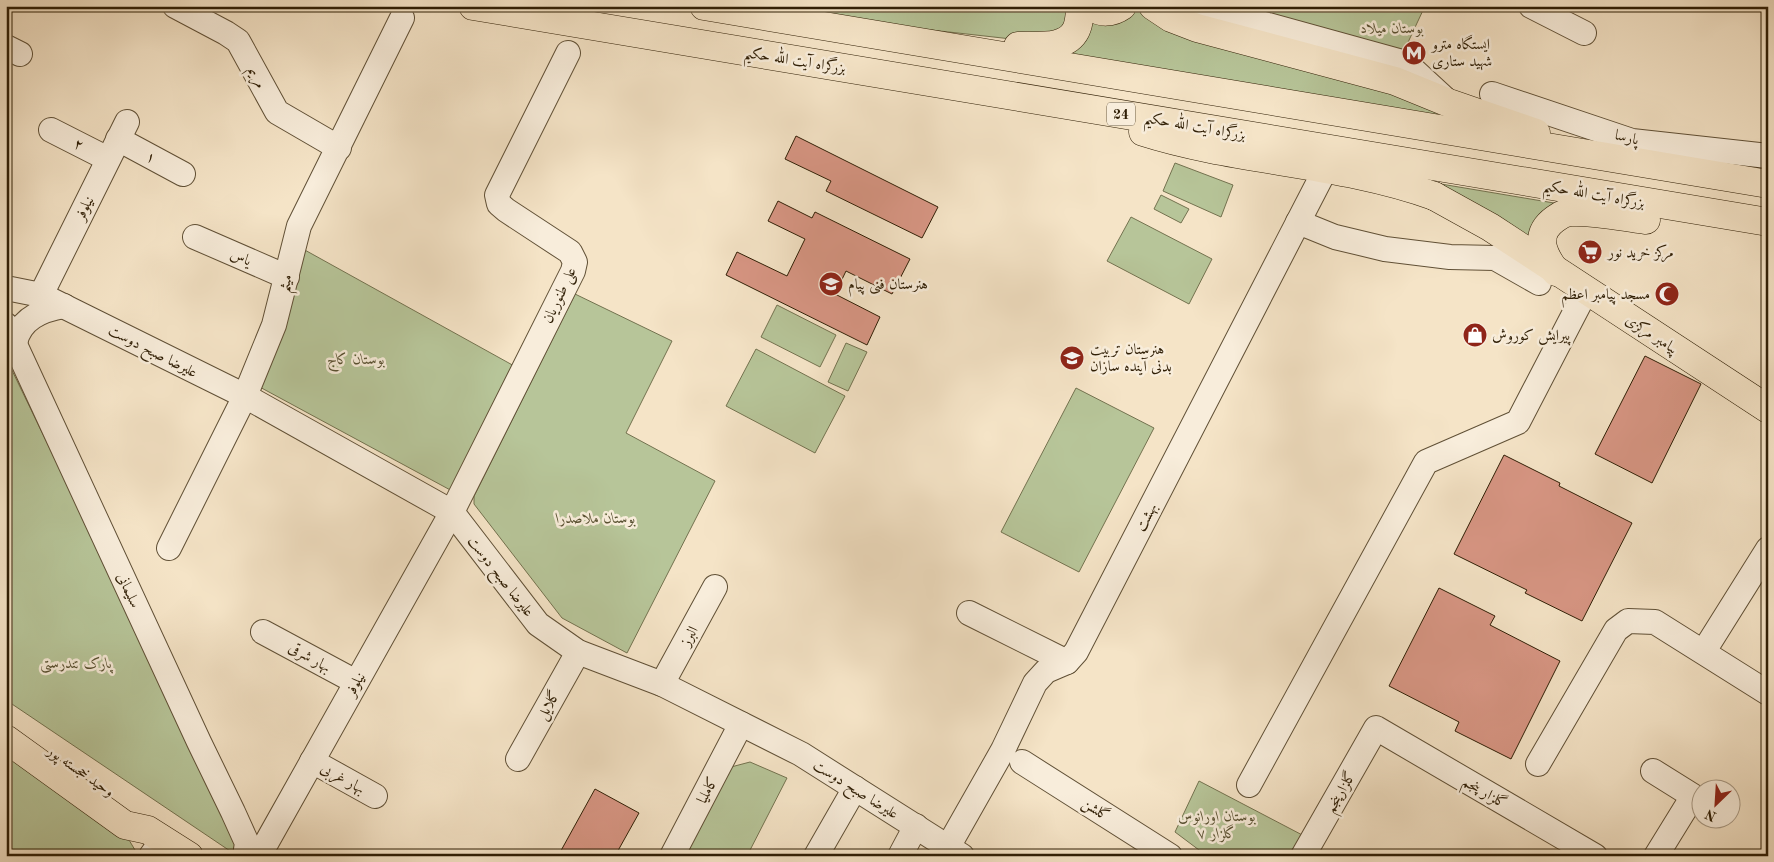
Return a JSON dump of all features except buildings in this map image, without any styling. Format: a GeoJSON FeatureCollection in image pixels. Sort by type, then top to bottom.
{"type":"FeatureCollection","features":[{"type":"Feature","properties":{"kind":"main road","name":"بزرگراه آیت الله حکیم"},"geometry":{"type":"LineString","coordinates":[[473,6],[1725,217],[1768,222]]}},
{"type":"Feature","properties":{"kind":"main road"},"geometry":{"type":"LineString","coordinates":[[704,6],[1768,184]]}},
{"type":"Feature","properties":{"kind":"main road"},"geometry":{"type":"LineString","coordinates":[[952,47],[1054,45],[1065,42],[1076,30],[1081,6]]}},
{"type":"Feature","properties":{"kind":"main road"},"geometry":{"type":"LineString","coordinates":[[1091,6],[1096,10],[1109,12],[1122,6]]}},
{"type":"Feature","properties":{"kind":"main road"},"geometry":{"type":"LineString","coordinates":[[1153,6],[1171,18],[1197,28],[1395,81],[1450,103],[1614,159]]}},
{"type":"Feature","properties":{"kind":"main road","name":"پیامبر مرکزی"},"geometry":{"type":"LineString","coordinates":[[1048,102],[1184,145],[1375,178],[1434,196],[1490,227],[1547,277],[1586,291],[1768,409]]}},
{"type":"Feature","properties":{"kind":"main road"},"geometry":{"type":"LineString","coordinates":[[1547,277],[1541,244],[1542,235],[1548,224],[1559,216],[1571,212],[1689,224],[1725,217]]}},
{"type":"Feature","properties":{"kind":"main road","name":"وحید خجسته پور"},"geometry":{"type":"LineString","coordinates":[[6,719],[138,811],[154,842]]}},
{"type":"Feature","properties":{"kind":"main road","name":"وحید خجسته پور"},"geometry":{"type":"LineString","coordinates":[[6,739],[125,825],[154,842],[189,856]]}},
{"type":"Feature","properties":{"kind":"street","name":"مریم"},"geometry":{"type":"LineString","coordinates":[[175,6],[226,33],[238,42],[277,112],[339,148]]}},
{"type":"Feature","properties":{"kind":"street"},"geometry":{"type":"LineString","coordinates":[[1198,6],[1406,63],[1450,103]]}},
{"type":"Feature","properties":{"kind":"street"},"geometry":{"type":"LineString","coordinates":[[1534,7],[1584,33]]}},
{"type":"Feature","properties":{"kind":"street","name":"میثم"},"geometry":{"type":"LineString","coordinates":[[169,548],[245,396],[274,325],[299,226],[402,18]]}},
{"type":"Feature","properties":{"kind":"street","name":"علی طنوریان"},"geometry":{"type":"LineString","coordinates":[[452,512],[573,271],[575,262],[570,252],[506,210],[499,204],[497,196],[568,53]]}},
{"type":"Feature","properties":{"kind":"street","name":"پارسا"},"geometry":{"type":"LineString","coordinates":[[1492,94],[1632,141],[1768,156]]}},
{"type":"Feature","properties":{"kind":"street","name":"۲"},"geometry":{"type":"LineString","coordinates":[[51,130],[118,140]]}},
{"type":"Feature","properties":{"kind":"street","name":"نیلوفر"},"geometry":{"type":"LineString","coordinates":[[41,295],[118,140]]}},
{"type":"Feature","properties":{"kind":"street","name":"۱"},"geometry":{"type":"LineString","coordinates":[[118,140],[183,174]]}},
{"type":"Feature","properties":{"kind":"street","name":"بهشت"},"geometry":{"type":"LineString","coordinates":[[1068,662],[1076,652],[1325,170]]}},
{"type":"Feature","properties":{"kind":"street"},"geometry":{"type":"LineString","coordinates":[[1298,222],[1335,237],[1385,248],[1450,257],[1495,258],[1547,277]]}},
{"type":"Feature","properties":{"kind":"street","name":"یاس"},"geometry":{"type":"LineString","coordinates":[[195,237],[287,277]]}},
{"type":"Feature","properties":{"kind":"street","name":"علیرضا صبح دوست"},"geometry":{"type":"LineString","coordinates":[[6,288],[41,295],[245,396],[452,512],[538,624],[578,652],[662,684],[801,754],[955,852]]}},
{"type":"Feature","properties":{"kind":"street"},"geometry":{"type":"LineString","coordinates":[[1249,785],[1426,462],[1518,422],[1586,291]]}},
{"type":"Feature","properties":{"kind":"street"},"geometry":{"type":"LineString","coordinates":[[11,334],[37,314],[64,306]]}},
{"type":"Feature","properties":{"kind":"street","name":"سلیمانی"},"geometry":{"type":"LineString","coordinates":[[11,334],[240,827],[247,843],[245,856]]}},
{"type":"Feature","properties":{"kind":"street","name":"نیلوفر"},"geometry":{"type":"LineString","coordinates":[[259,856],[452,512]]}},
{"type":"Feature","properties":{"kind":"street"},"geometry":{"type":"LineString","coordinates":[[1704,651],[1768,549]]}},
{"type":"Feature","properties":{"kind":"street","name":"البرز"},"geometry":{"type":"LineString","coordinates":[[662,684],[715,587]]}},
{"type":"Feature","properties":{"kind":"street"},"geometry":{"type":"LineString","coordinates":[[969,613],[1068,662]]}},
{"type":"Feature","properties":{"kind":"street"},"geometry":{"type":"LineString","coordinates":[[1538,764],[1616,630],[1628,621],[1655,622],[1704,651],[1768,693]]}},
{"type":"Feature","properties":{"kind":"street","name":"بهار شرقی"},"geometry":{"type":"LineString","coordinates":[[263,632],[356,682]]}},
{"type":"Feature","properties":{"kind":"street","name":"گلایل"},"geometry":{"type":"LineString","coordinates":[[518,758],[578,652]]}},
{"type":"Feature","properties":{"kind":"street"},"geometry":{"type":"LineString","coordinates":[[955,852],[1035,683],[1046,670],[1068,662]]}},
{"type":"Feature","properties":{"kind":"street","name":"کاملیا"},"geometry":{"type":"LineString","coordinates":[[672,856],[741,724]]}},
{"type":"Feature","properties":{"kind":"street","name":"گلزارپنجم"},"geometry":{"type":"LineString","coordinates":[[1303,856],[1376,728]]}},
{"type":"Feature","properties":{"kind":"street","name":"گلزار پنجم"},"geometry":{"type":"LineString","coordinates":[[1376,728],[1595,856]]}},
{"type":"Feature","properties":{"kind":"street","name":"بهار غربی"},"geometry":{"type":"LineString","coordinates":[[312,761],[375,796]]}},
{"type":"Feature","properties":{"kind":"street","name":"گلشن"},"geometry":{"type":"LineString","coordinates":[[1022,762],[1170,856]]}},
{"type":"Feature","properties":{"kind":"street"},"geometry":{"type":"LineString","coordinates":[[1653,771],[1694,796],[1656,856]]}},
{"type":"Feature","properties":{"kind":"street"},"geometry":{"type":"LineString","coordinates":[[816,856],[855,788]]}},
{"type":"Feature","properties":{"kind":"street"},"geometry":{"type":"LineString","coordinates":[[900,856],[916,826]]}},
{"type":"Feature","properties":{"kind":"green space"},"geometry":{"type":"Polygon","coordinates":[[[759,6],[1075,6],[1075,14],[1047,43],[824,18],[759,6]]]}},
{"type":"Feature","properties":{"kind":"green space"},"geometry":{"type":"Polygon","coordinates":[[[1131,6],[1141,6],[1328,74],[1531,136],[1050,55],[1083,23],[1131,6]]]}},
{"type":"Feature","properties":{"kind":"green space","name":"بوستان میلاد"},"geometry":{"type":"Polygon","coordinates":[[[1219,6],[1425,6],[1403,53],[1219,6]]]}},
{"type":"Feature","properties":{"kind":"green space"},"geometry":{"type":"Polygon","coordinates":[[[1175,163],[1233,185],[1221,217],[1163,191],[1175,163]]]}},
{"type":"Feature","properties":{"kind":"green space"},"geometry":{"type":"Polygon","coordinates":[[[1441,184],[1560,204],[1543,213],[1536,221],[1531,238],[1441,184]]]}},
{"type":"Feature","properties":{"kind":"green space"},"geometry":{"type":"Polygon","coordinates":[[[1161,195],[1189,209],[1181,223],[1154,209],[1161,195]]]}},
{"type":"Feature","properties":{"kind":"green space"},"geometry":{"type":"Polygon","coordinates":[[[1131,217],[1212,259],[1189,304],[1107,261],[1131,217]]]}},
{"type":"Feature","properties":{"kind":"green space","name":"بوستان کاج"},"geometry":{"type":"Polygon","coordinates":[[[303,249],[516,367],[454,492],[256,385],[303,249]]]}},
{"type":"Feature","properties":{"kind":"green space","name":"بوستان ملاصدرا"},"geometry":{"type":"Polygon","coordinates":[[[575,294],[672,341],[626,433],[715,481],[627,653],[562,618],[474,504],[474,496],[575,294]]]}},
{"type":"Feature","properties":{"kind":"green space"},"geometry":{"type":"Polygon","coordinates":[[[777,305],[836,335],[820,367],[761,337],[777,305]]]}},
{"type":"Feature","properties":{"kind":"green space"},"geometry":{"type":"Polygon","coordinates":[[[846,343],[867,352],[848,391],[828,382],[846,343]]]}},
{"type":"Feature","properties":{"kind":"green space"},"geometry":{"type":"Polygon","coordinates":[[[756,349],[845,396],[815,453],[726,406],[756,349]]]}},
{"type":"Feature","properties":{"kind":"green space","name":"پارک تندرستی"},"geometry":{"type":"Polygon","coordinates":[[[6,358],[236,833],[236,855],[6,700],[6,358]]]}},
{"type":"Feature","properties":{"kind":"green space"},"geometry":{"type":"Polygon","coordinates":[[[1076,388],[1154,428],[1079,572],[1001,532],[1076,388]]]}},
{"type":"Feature","properties":{"kind":"green space"},"geometry":{"type":"Polygon","coordinates":[[[6,749],[123,830],[135,850],[133,856],[6,856],[6,749]]]}},
{"type":"Feature","properties":{"kind":"green space"},"geometry":{"type":"Polygon","coordinates":[[[750,762],[787,778],[747,856],[682,856],[731,767],[750,762]]]}},
{"type":"Feature","properties":{"kind":"green space","name":"بوستان اورانوس گلزار ۷"},"geometry":{"type":"Polygon","coordinates":[[[1199,781],[1308,838],[1298,856],[1207,856],[1175,832],[1199,781]]]}},
{"type":"Feature","properties":{"kind":"place","name":"ایستگاه مترو شهید ستاری"},"geometry":{"type":"Point","coordinates":[1414,53]}},
{"type":"Feature","properties":{"kind":"place","name":"مرکز خرید نور"},"geometry":{"type":"Point","coordinates":[1590,252]}},
{"type":"Feature","properties":{"kind":"place","name":"هنرستان فنی پیام"},"geometry":{"type":"Point","coordinates":[831,284]}},
{"type":"Feature","properties":{"kind":"place","name":"مسجد پیامبر اعظم"},"geometry":{"type":"Point","coordinates":[1667,294]}},
{"type":"Feature","properties":{"kind":"place","name":"پیرایش کوروش"},"geometry":{"type":"Point","coordinates":[1475,335]}},
{"type":"Feature","properties":{"kind":"place","name":"هنرستان تربیت بدنی آینده سازان"},"geometry":{"type":"Point","coordinates":[1072,358]}}]}
